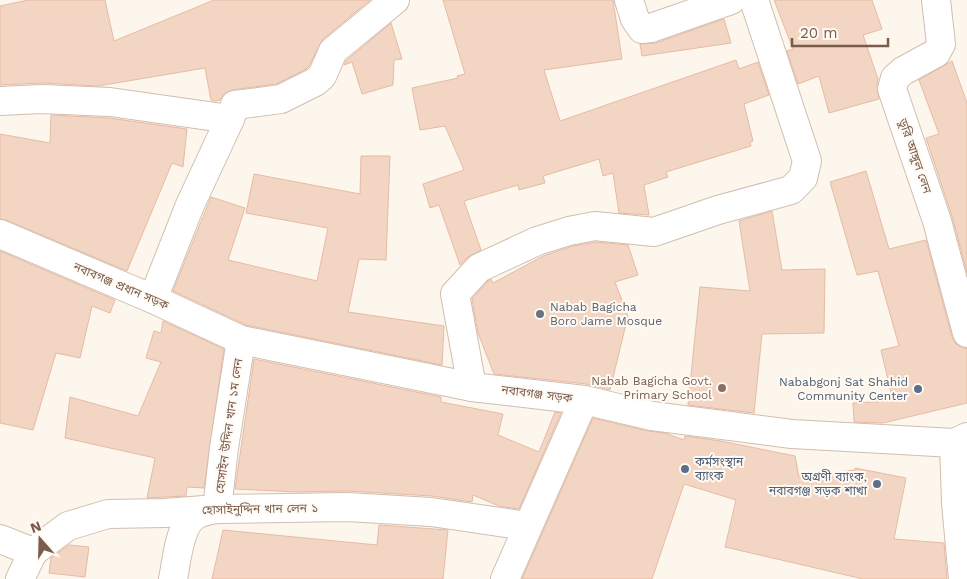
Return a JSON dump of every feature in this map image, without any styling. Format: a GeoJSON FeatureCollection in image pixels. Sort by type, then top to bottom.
{"type":"FeatureCollection","features":[{"type":"Feature","properties":{"kind":"street"},"geometry":{"type":"LineString","coordinates":[[154,299],[190,205],[230,120],[235,105],[282,98],[316,82],[327,67],[332,51],[395,0]]}},
{"type":"Feature","properties":{"kind":"street"},"geometry":{"type":"LineString","coordinates":[[629,0],[635,19],[642,29],[651,28],[731,0]]}},
{"type":"Feature","properties":{"kind":"street"},"geometry":{"type":"LineString","coordinates":[[472,387],[454,294],[480,268],[537,241],[569,231],[595,226],[654,232],[718,210],[791,190],[803,178],[807,161],[754,0]]}},
{"type":"Feature","properties":{"kind":"street","name":"ডুরি আঙ্গুল লেন"},"geometry":{"type":"LineString","coordinates":[[936,0],[941,44],[936,53],[903,71],[896,78],[892,89],[937,221],[967,333]]}},
{"type":"Feature","properties":{"kind":"street"},"geometry":{"type":"LineString","coordinates":[[0,101],[42,99],[110,102],[230,120]]}},
{"type":"Feature","properties":{"kind":"street","name":"নবাবগঞ্জ প্রধান সড়ক"},"geometry":{"type":"LineString","coordinates":[[0,234],[154,299],[241,340]]}},
{"type":"Feature","properties":{"kind":"street","name":"নবাবগঞ্জ সড়ক"},"geometry":{"type":"LineString","coordinates":[[241,340],[472,387],[584,400],[652,416],[792,434],[960,440]]}},
{"type":"Feature","properties":{"kind":"street","name":"হোসাইন উদ্দিন খান ১ম লেন"},"geometry":{"type":"LineString","coordinates":[[173,579],[183,530],[189,520],[198,514],[218,509],[224,448],[241,340]]}},
{"type":"Feature","properties":{"kind":"street"},"geometry":{"type":"LineString","coordinates":[[504,579],[584,400]]}},
{"type":"Feature","properties":{"kind":"street"},"geometry":{"type":"LineString","coordinates":[[960,440],[956,503],[964,579]]}},
{"type":"Feature","properties":{"kind":"street","name":"হোসাইনুদ্দিন খান লেন ১"},"geometry":{"type":"LineString","coordinates":[[20,579],[33,552],[68,526],[108,514],[165,513],[218,509],[366,508],[430,512],[527,526]]}},
{"type":"Feature","properties":{"kind":"street"},"geometry":{"type":"LineString","coordinates":[[0,539],[33,552]]}},
{"type":"Feature","properties":{"kind":"building"},"geometry":{"type":"Polygon","coordinates":[[[28,0],[105,0],[114,41],[214,0],[370,0],[323,39],[306,69],[276,84],[232,90],[225,93],[220,100],[215,101],[211,100],[205,68],[98,86],[43,83],[0,85],[0,6],[28,0]]]}},
{"type":"Feature","properties":{"kind":"building"},"geometry":{"type":"Polygon","coordinates":[[[443,0],[613,0],[622,59],[544,70],[560,121],[736,60],[739,69],[758,62],[769,95],[744,104],[753,141],[750,142],[751,146],[666,172],[668,177],[644,185],[649,215],[619,213],[613,173],[603,176],[599,159],[543,176],[545,183],[519,190],[518,185],[464,201],[481,250],[468,257],[460,265],[439,205],[430,208],[423,184],[464,170],[445,126],[420,130],[412,88],[458,78],[457,76],[465,74],[443,0]]]}},
{"type":"Feature","properties":{"kind":"building"},"geometry":{"type":"Polygon","coordinates":[[[774,0],[872,0],[882,29],[863,35],[878,79],[879,99],[829,113],[819,76],[798,84],[787,51],[793,49],[774,0]]]}},
{"type":"Feature","properties":{"kind":"building"},"geometry":{"type":"Polygon","coordinates":[[[724,19],[731,43],[642,56],[640,44],[656,43],[724,19]]]}},
{"type":"Feature","properties":{"kind":"building"},"geometry":{"type":"Polygon","coordinates":[[[391,23],[402,59],[394,60],[393,85],[362,94],[352,62],[344,65],[346,61],[391,23]]]}},
{"type":"Feature","properties":{"kind":"building"},"geometry":{"type":"Polygon","coordinates":[[[952,61],[967,103],[967,273],[952,216],[926,138],[939,134],[919,80],[952,61]]]}},
{"type":"Feature","properties":{"kind":"building"},"geometry":{"type":"Polygon","coordinates":[[[51,115],[109,118],[187,129],[183,167],[172,163],[127,271],[0,219],[0,134],[50,143],[51,115]]]}},
{"type":"Feature","properties":{"kind":"building"},"geometry":{"type":"Polygon","coordinates":[[[361,156],[390,156],[386,260],[359,259],[348,312],[444,326],[442,365],[246,325],[173,291],[211,197],[245,208],[228,260],[317,281],[328,228],[246,213],[254,174],[360,194],[361,156]]]}},
{"type":"Feature","properties":{"kind":"building"},"geometry":{"type":"Polygon","coordinates":[[[866,171],[889,249],[926,240],[952,337],[956,344],[962,348],[967,348],[967,403],[883,423],[854,422],[853,403],[893,401],[881,350],[899,346],[878,271],[857,275],[830,182],[866,171]]]}},
{"type":"Feature","properties":{"kind":"building"},"geometry":{"type":"Polygon","coordinates":[[[772,211],[782,270],[825,269],[824,333],[762,334],[754,413],[688,405],[700,287],[750,291],[739,221],[772,211]]]}},
{"type":"Feature","properties":{"kind":"building"},"geometry":{"type":"Polygon","coordinates":[[[596,242],[628,245],[638,275],[615,282],[628,316],[610,390],[586,384],[494,374],[478,333],[472,299],[491,279],[493,283],[543,256],[573,246],[596,242]]]}},
{"type":"Feature","properties":{"kind":"building"},"geometry":{"type":"Polygon","coordinates":[[[0,251],[115,300],[110,313],[92,306],[80,358],[56,353],[33,430],[0,423],[0,251]]]}},
{"type":"Feature","properties":{"kind":"building"},"geometry":{"type":"Polygon","coordinates":[[[163,321],[224,349],[204,488],[187,487],[186,496],[147,498],[155,458],[65,438],[70,397],[138,416],[161,362],[146,358],[154,331],[161,333],[163,321]]]}},
{"type":"Feature","properties":{"kind":"building"},"geometry":{"type":"Polygon","coordinates":[[[254,359],[441,397],[441,402],[503,414],[498,435],[539,452],[555,412],[561,413],[519,509],[499,506],[473,495],[472,502],[432,496],[348,491],[297,492],[235,489],[254,359]]]}},
{"type":"Feature","properties":{"kind":"building"},"geometry":{"type":"Polygon","coordinates":[[[593,418],[648,431],[665,433],[684,440],[685,436],[721,441],[795,456],[799,477],[855,470],[855,468],[906,478],[894,539],[944,543],[947,579],[863,579],[725,547],[736,500],[684,484],[652,579],[522,579],[593,418]]]}},
{"type":"Feature","properties":{"kind":"building"},"geometry":{"type":"Polygon","coordinates":[[[379,525],[448,530],[443,579],[212,579],[223,530],[377,545],[379,525]]]}},
{"type":"Feature","properties":{"kind":"building"},"geometry":{"type":"Polygon","coordinates":[[[69,545],[89,547],[85,577],[49,573],[51,558],[69,545]]]}},
{"type":"Feature","properties":{"kind":"place","name":"Nabab Bagicha Boro Jame Mosque"},"geometry":{"type":"Point","coordinates":[540,314]}},
{"type":"Feature","properties":{"kind":"place","name":"Nabab Bagicha Govt. Primary School"},"geometry":{"type":"Point","coordinates":[722,388]}},
{"type":"Feature","properties":{"kind":"place","name":"Nababgonj Sat Shahid Community Center"},"geometry":{"type":"Point","coordinates":[918,389]}},
{"type":"Feature","properties":{"kind":"place","name":"কর্মসংস্থান ব্যাংক"},"geometry":{"type":"Point","coordinates":[685,469]}},
{"type":"Feature","properties":{"kind":"place","name":"অগ্রণী ব্যাংক, নবাবগঞ্জ সড়ক শাখা"},"geometry":{"type":"Point","coordinates":[877,484]}}]}
